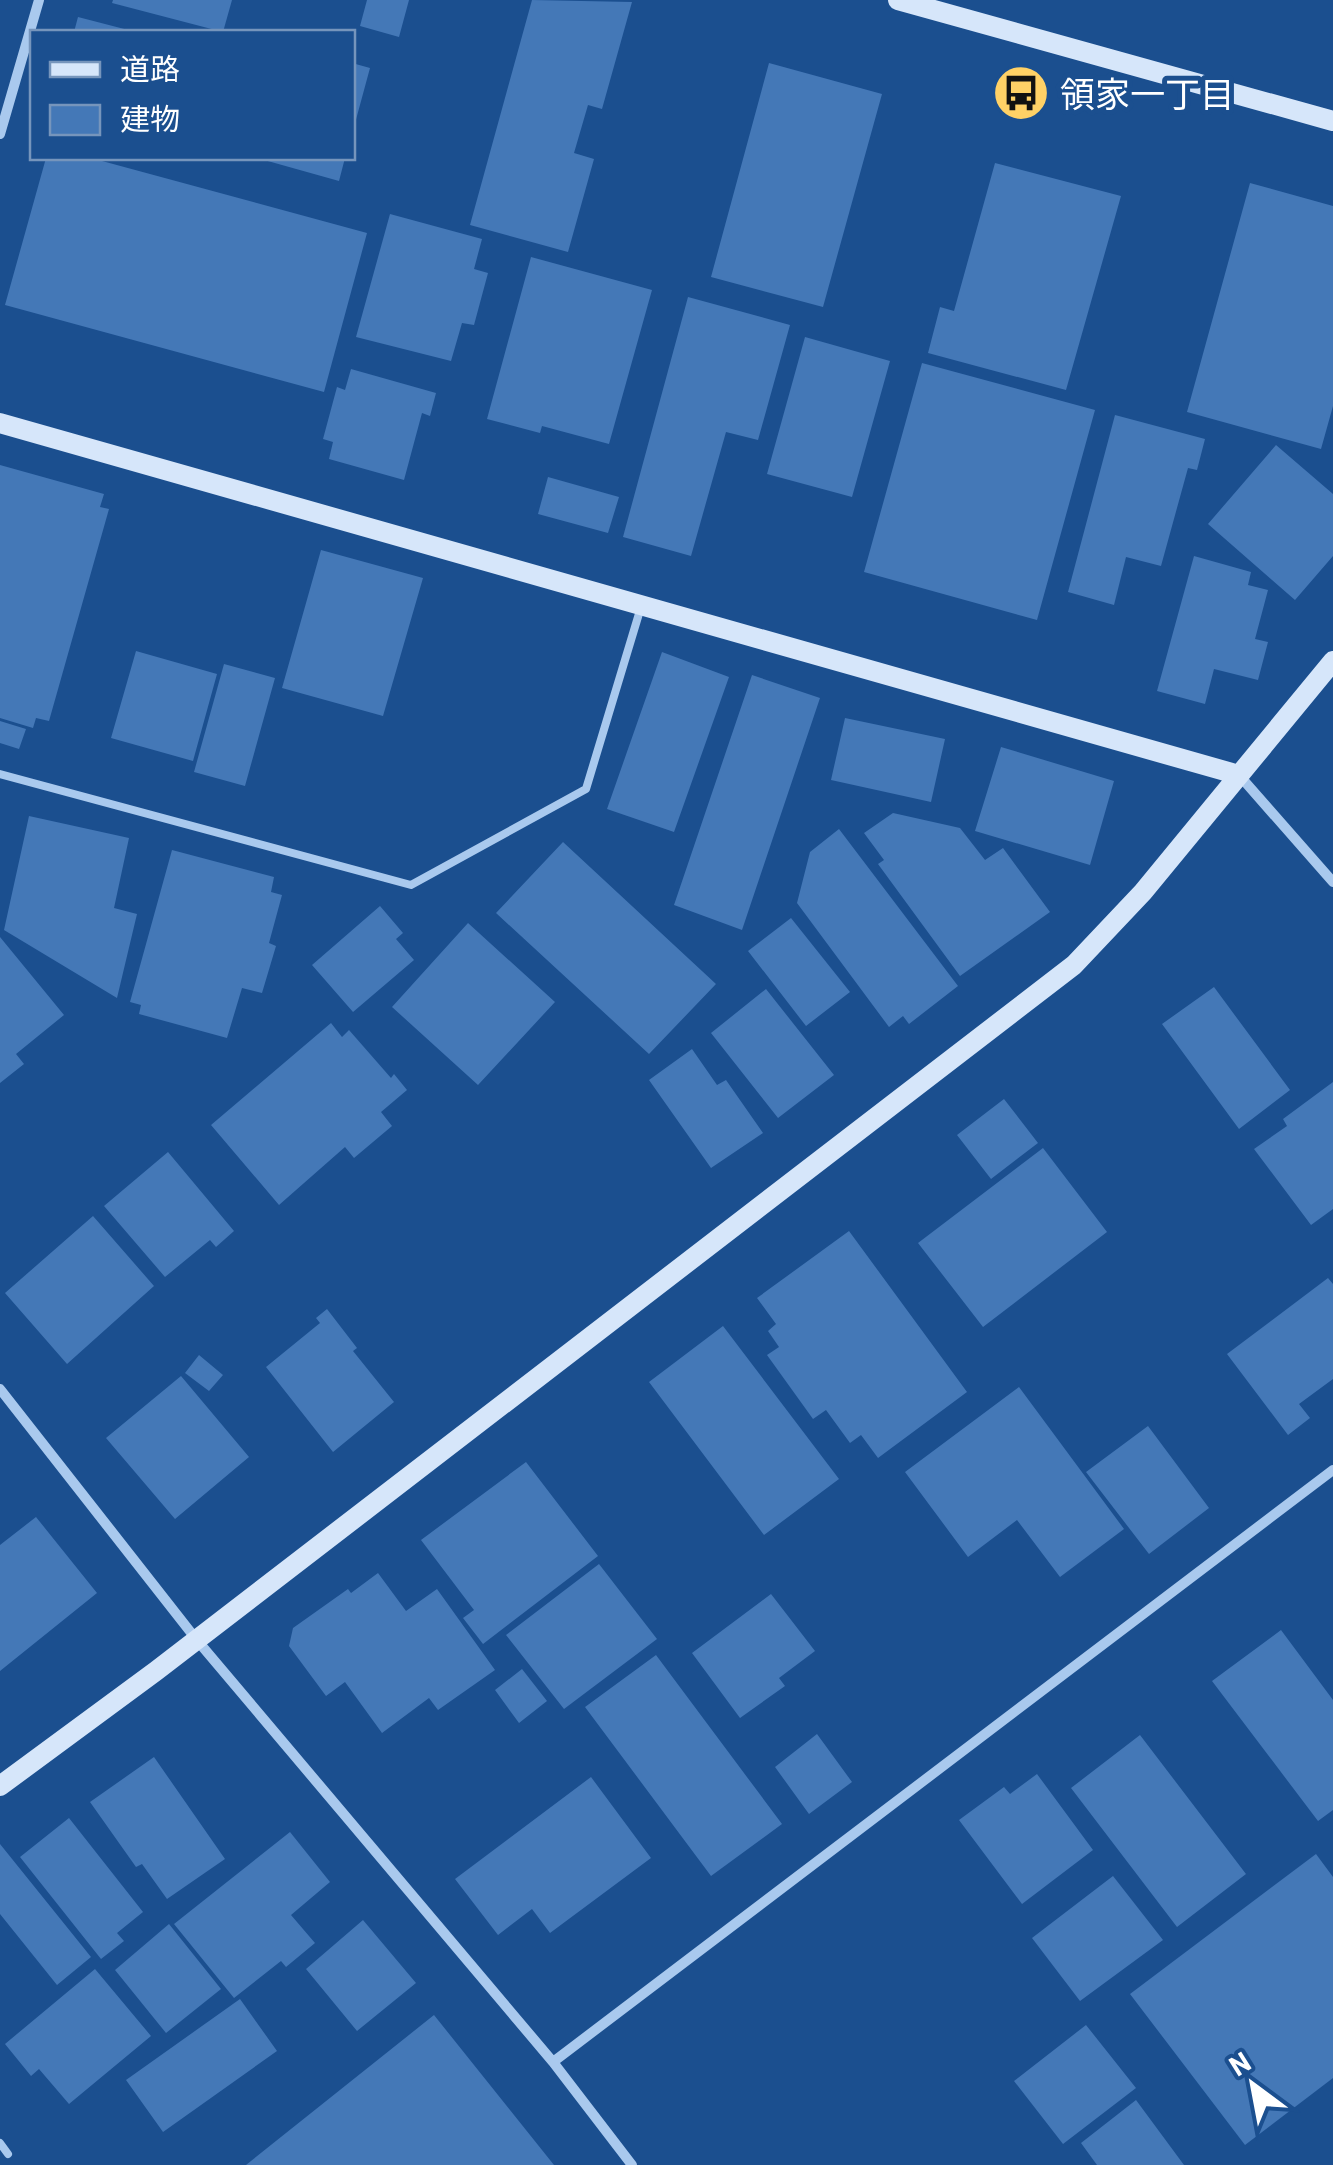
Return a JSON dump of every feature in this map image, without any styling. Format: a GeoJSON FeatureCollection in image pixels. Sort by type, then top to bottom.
{"type":"FeatureCollection","features":[{"type":"Feature","properties":{"kind":"street"},"geometry":{"type":"LineString","coordinates":[[30,30],[39,0]]}},
{"type":"Feature","properties":{"kind":"street"},"geometry":{"type":"LineString","coordinates":[[898,0],[1333,121]]}},
{"type":"Feature","properties":{"kind":"street"},"geometry":{"type":"LineString","coordinates":[[0,134],[30,31]]}},
{"type":"Feature","properties":{"kind":"street"},"geometry":{"type":"LineString","coordinates":[[0,423],[1239,775],[1333,882]]}},
{"type":"Feature","properties":{"kind":"street"},"geometry":{"type":"LineString","coordinates":[[0,1786],[196,1640],[1074,965],[1143,892],[1333,661]]}},
{"type":"Feature","properties":{"kind":"street"},"geometry":{"type":"LineString","coordinates":[[0,1389],[196,1640],[553,2062],[632,2165]]}},
{"type":"Feature","properties":{"kind":"street"},"geometry":{"type":"LineString","coordinates":[[553,2062],[1333,1470]]}},
{"type":"Feature","properties":{"kind":"lane"},"geometry":{"type":"LineString","coordinates":[[0,774],[411,885],[586,788],[641,605]]}},
{"type":"Feature","properties":{"kind":"lane"},"geometry":{"type":"LineString","coordinates":[[0,2143],[8,2154]]}},
{"type":"Feature","properties":{"kind":"building"},"geometry":{"type":"Polygon","coordinates":[[[113,0],[232,0],[224,30],[112,3],[113,0]]]}},
{"type":"Feature","properties":{"kind":"building"},"geometry":{"type":"Polygon","coordinates":[[[367,0],[409,0],[399,37],[360,26],[367,0]]]}},
{"type":"Feature","properties":{"kind":"building"},"geometry":{"type":"Polygon","coordinates":[[[532,0],[632,2],[602,109],[588,105],[574,153],[594,159],[568,252],[470,225],[532,0]]]}},
{"type":"Feature","properties":{"kind":"building"},"geometry":{"type":"Polygon","coordinates":[[[78,17],[128,30],[75,30],[78,17]]]}},
{"type":"Feature","properties":{"kind":"building"},"geometry":{"type":"Polygon","coordinates":[[[769,63],[882,94],[823,307],[711,277],[769,63]]]}},
{"type":"Feature","properties":{"kind":"building"},"geometry":{"type":"Polygon","coordinates":[[[355,64],[370,68],[355,123],[355,64]]]}},
{"type":"Feature","properties":{"kind":"building"},"geometry":{"type":"Polygon","coordinates":[[[45,160],[98,160],[367,233],[324,392],[5,305],[45,160]]]}},
{"type":"Feature","properties":{"kind":"building"},"geometry":{"type":"Polygon","coordinates":[[[264,160],[344,160],[339,181],[264,160]]]}},
{"type":"Feature","properties":{"kind":"building"},"geometry":{"type":"Polygon","coordinates":[[[995,163],[1121,196],[1066,390],[928,353],[940,307],[954,311],[995,163]]]}},
{"type":"Feature","properties":{"kind":"building"},"geometry":{"type":"Polygon","coordinates":[[[1250,183],[1333,206],[1333,406],[1321,449],[1187,412],[1250,183]]]}},
{"type":"Feature","properties":{"kind":"building"},"geometry":{"type":"Polygon","coordinates":[[[390,214],[482,239],[474,269],[488,273],[474,325],[462,323],[451,361],[356,337],[390,214]]]}},
{"type":"Feature","properties":{"kind":"building"},"geometry":{"type":"Polygon","coordinates":[[[531,257],[652,290],[609,444],[542,426],[540,433],[487,419],[531,257]]]}},
{"type":"Feature","properties":{"kind":"building"},"geometry":{"type":"Polygon","coordinates":[[[688,297],[790,325],[758,440],[726,432],[691,556],[623,537],[688,297]]]}},
{"type":"Feature","properties":{"kind":"building"},"geometry":{"type":"Polygon","coordinates":[[[805,337],[890,361],[852,497],[767,474],[805,337]]]}},
{"type":"Feature","properties":{"kind":"building"},"geometry":{"type":"Polygon","coordinates":[[[922,363],[1095,410],[1037,620],[864,572],[922,363]]]}},
{"type":"Feature","properties":{"kind":"building"},"geometry":{"type":"Polygon","coordinates":[[[351,369],[436,393],[430,416],[422,413],[404,480],[329,459],[333,442],[323,439],[337,387],[345,390],[351,369]]]}},
{"type":"Feature","properties":{"kind":"building"},"geometry":{"type":"Polygon","coordinates":[[[1115,415],[1205,439],[1197,470],[1188,468],[1161,566],[1126,557],[1114,605],[1068,592],[1115,415]]]}},
{"type":"Feature","properties":{"kind":"building"},"geometry":{"type":"Polygon","coordinates":[[[1276,445],[1333,494],[1333,556],[1295,600],[1208,524],[1276,445]]]}},
{"type":"Feature","properties":{"kind":"building"},"geometry":{"type":"Polygon","coordinates":[[[0,465],[104,494],[100,507],[109,509],[49,721],[36,718],[33,728],[0,718],[0,465]]]}},
{"type":"Feature","properties":{"kind":"building"},"geometry":{"type":"Polygon","coordinates":[[[548,477],[619,497],[608,533],[538,514],[548,477]]]}},
{"type":"Feature","properties":{"kind":"building"},"geometry":{"type":"Polygon","coordinates":[[[321,550],[423,578],[383,716],[282,688],[321,550]]]}},
{"type":"Feature","properties":{"kind":"building"},"geometry":{"type":"Polygon","coordinates":[[[1194,556],[1251,572],[1248,585],[1268,590],[1255,639],[1268,642],[1258,680],[1214,669],[1205,704],[1157,691],[1194,556]]]}},
{"type":"Feature","properties":{"kind":"building"},"geometry":{"type":"Polygon","coordinates":[[[136,651],[217,674],[193,761],[111,738],[136,651]]]}},
{"type":"Feature","properties":{"kind":"building"},"geometry":{"type":"Polygon","coordinates":[[[662,652],[729,677],[674,832],[607,809],[662,652]]]}},
{"type":"Feature","properties":{"kind":"building"},"geometry":{"type":"Polygon","coordinates":[[[224,664],[275,678],[245,786],[194,772],[224,664]]]}},
{"type":"Feature","properties":{"kind":"building"},"geometry":{"type":"Polygon","coordinates":[[[752,675],[820,698],[742,930],[674,905],[752,675]]]}},
{"type":"Feature","properties":{"kind":"building"},"geometry":{"type":"Polygon","coordinates":[[[845,718],[945,739],[931,802],[831,780],[845,718]]]}},
{"type":"Feature","properties":{"kind":"building"},"geometry":{"type":"Polygon","coordinates":[[[0,721],[26,729],[19,749],[0,743],[0,721]]]}},
{"type":"Feature","properties":{"kind":"building"},"geometry":{"type":"Polygon","coordinates":[[[1001,747],[1114,781],[1090,865],[975,831],[1001,747]]]}},
{"type":"Feature","properties":{"kind":"building"},"geometry":{"type":"Polygon","coordinates":[[[893,813],[960,828],[985,860],[1003,848],[1050,912],[960,976],[878,864],[884,860],[864,833],[893,813]]]}},
{"type":"Feature","properties":{"kind":"building"},"geometry":{"type":"Polygon","coordinates":[[[29,816],[129,838],[114,908],[137,914],[117,998],[4,930],[29,816]]]}},
{"type":"Feature","properties":{"kind":"building"},"geometry":{"type":"Polygon","coordinates":[[[839,829],[958,986],[909,1024],[903,1016],[889,1027],[797,903],[810,852],[839,829]]]}},
{"type":"Feature","properties":{"kind":"building"},"geometry":{"type":"Polygon","coordinates":[[[563,842],[716,984],[649,1054],[496,913],[563,842]]]}},
{"type":"Feature","properties":{"kind":"building"},"geometry":{"type":"Polygon","coordinates":[[[172,850],[274,877],[271,892],[282,895],[269,943],[276,946],[262,993],[242,988],[227,1038],[139,1014],[141,1005],[130,1002],[172,850]]]}},
{"type":"Feature","properties":{"kind":"building"},"geometry":{"type":"Polygon","coordinates":[[[380,906],[403,933],[396,939],[414,960],[353,1012],[312,965],[380,906]]]}},
{"type":"Feature","properties":{"kind":"building"},"geometry":{"type":"Polygon","coordinates":[[[791,918],[850,992],[806,1026],[748,951],[791,918]]]}},
{"type":"Feature","properties":{"kind":"building"},"geometry":{"type":"Polygon","coordinates":[[[468,923],[555,1002],[478,1085],[392,1007],[468,923]]]}},
{"type":"Feature","properties":{"kind":"building"},"geometry":{"type":"Polygon","coordinates":[[[0,937],[64,1015],[16,1054],[24,1064],[0,1083],[0,937]]]}},
{"type":"Feature","properties":{"kind":"building"},"geometry":{"type":"Polygon","coordinates":[[[1214,987],[1290,1090],[1239,1129],[1162,1024],[1214,987]]]}},
{"type":"Feature","properties":{"kind":"building"},"geometry":{"type":"Polygon","coordinates":[[[766,989],[834,1075],[778,1118],[711,1033],[766,989]]]}},
{"type":"Feature","properties":{"kind":"building"},"geometry":{"type":"Polygon","coordinates":[[[331,1023],[342,1037],[349,1030],[391,1078],[394,1074],[407,1090],[381,1112],[392,1126],[354,1158],[345,1147],[279,1205],[211,1125],[331,1023]]]}},
{"type":"Feature","properties":{"kind":"building"},"geometry":{"type":"Polygon","coordinates":[[[692,1049],[717,1085],[726,1080],[763,1133],[711,1168],[649,1080],[692,1049]]]}},
{"type":"Feature","properties":{"kind":"building"},"geometry":{"type":"Polygon","coordinates":[[[1333,1082],[1333,1209],[1311,1225],[1254,1149],[1287,1126],[1283,1119],[1333,1082]]]}},
{"type":"Feature","properties":{"kind":"building"},"geometry":{"type":"Polygon","coordinates":[[[1004,1099],[1038,1143],[991,1179],[957,1135],[1004,1099]]]}},
{"type":"Feature","properties":{"kind":"building"},"geometry":{"type":"Polygon","coordinates":[[[1043,1148],[1107,1232],[983,1327],[918,1243],[1043,1148]]]}},
{"type":"Feature","properties":{"kind":"building"},"geometry":{"type":"Polygon","coordinates":[[[168,1152],[234,1231],[216,1247],[210,1240],[165,1277],[104,1206],[168,1152]]]}},
{"type":"Feature","properties":{"kind":"building"},"geometry":{"type":"Polygon","coordinates":[[[93,1216],[154,1286],[67,1364],[5,1293],[93,1216]]]}},
{"type":"Feature","properties":{"kind":"building"},"geometry":{"type":"Polygon","coordinates":[[[849,1231],[967,1392],[878,1458],[861,1435],[850,1443],[826,1410],[813,1419],[767,1355],[779,1347],[768,1331],[776,1324],[757,1298],[849,1231]]]}},
{"type":"Feature","properties":{"kind":"building"},"geometry":{"type":"Polygon","coordinates":[[[1328,1278],[1333,1284],[1333,1379],[1299,1404],[1310,1418],[1288,1435],[1227,1354],[1328,1278]]]}},
{"type":"Feature","properties":{"kind":"building"},"geometry":{"type":"Polygon","coordinates":[[[327,1309],[357,1348],[353,1351],[394,1402],[333,1452],[266,1367],[320,1323],[316,1318],[327,1309]]]}},
{"type":"Feature","properties":{"kind":"building"},"geometry":{"type":"Polygon","coordinates":[[[723,1326],[839,1479],[764,1535],[649,1382],[723,1326]]]}},
{"type":"Feature","properties":{"kind":"building"},"geometry":{"type":"Polygon","coordinates":[[[199,1355],[223,1375],[209,1391],[185,1373],[199,1355]]]}},
{"type":"Feature","properties":{"kind":"building"},"geometry":{"type":"Polygon","coordinates":[[[181,1376],[249,1457],[175,1519],[106,1438],[181,1376]]]}},
{"type":"Feature","properties":{"kind":"building"},"geometry":{"type":"Polygon","coordinates":[[[1019,1387],[1124,1529],[1060,1577],[1017,1520],[968,1557],[905,1472],[1019,1387]]]}},
{"type":"Feature","properties":{"kind":"building"},"geometry":{"type":"Polygon","coordinates":[[[1148,1426],[1209,1508],[1149,1554],[1086,1472],[1148,1426]]]}},
{"type":"Feature","properties":{"kind":"building"},"geometry":{"type":"Polygon","coordinates":[[[526,1462],[598,1556],[483,1644],[463,1618],[474,1610],[421,1540],[526,1462]]]}},
{"type":"Feature","properties":{"kind":"building"},"geometry":{"type":"Polygon","coordinates":[[[36,1517],[97,1593],[0,1671],[0,1545],[36,1517]]]}},
{"type":"Feature","properties":{"kind":"building"},"geometry":{"type":"Polygon","coordinates":[[[599,1564],[657,1639],[564,1709],[506,1635],[599,1564]]]}},
{"type":"Feature","properties":{"kind":"building"},"geometry":{"type":"Polygon","coordinates":[[[378,1573],[406,1611],[437,1589],[495,1670],[438,1710],[429,1698],[382,1733],[345,1682],[326,1696],[289,1646],[293,1628],[378,1573]]]}},
{"type":"Feature","properties":{"kind":"building"},"geometry":{"type":"Polygon","coordinates":[[[771,1594],[815,1651],[779,1678],[785,1686],[740,1718],[692,1653],[771,1594]]]}},
{"type":"Feature","properties":{"kind":"building"},"geometry":{"type":"Polygon","coordinates":[[[1281,1630],[1333,1700],[1333,1810],[1318,1821],[1212,1681],[1281,1630]]]}},
{"type":"Feature","properties":{"kind":"building"},"geometry":{"type":"Polygon","coordinates":[[[656,1655],[782,1824],[711,1876],[585,1707],[656,1655]]]}},
{"type":"Feature","properties":{"kind":"building"},"geometry":{"type":"Polygon","coordinates":[[[522,1669],[547,1701],[519,1723],[495,1690],[522,1669]]]}},
{"type":"Feature","properties":{"kind":"building"},"geometry":{"type":"Polygon","coordinates":[[[817,1734],[852,1782],[809,1814],[775,1767],[817,1734]]]}},
{"type":"Feature","properties":{"kind":"building"},"geometry":{"type":"Polygon","coordinates":[[[1140,1735],[1246,1874],[1177,1927],[1071,1788],[1140,1735]]]}},
{"type":"Feature","properties":{"kind":"building"},"geometry":{"type":"Polygon","coordinates":[[[154,1757],[225,1859],[167,1899],[142,1864],[136,1867],[90,1802],[154,1757]]]}},
{"type":"Feature","properties":{"kind":"building"},"geometry":{"type":"Polygon","coordinates":[[[1037,1774],[1093,1850],[1022,1904],[959,1820],[1004,1787],[1010,1794],[1037,1774]]]}},
{"type":"Feature","properties":{"kind":"building"},"geometry":{"type":"Polygon","coordinates":[[[591,1777],[651,1858],[550,1933],[532,1909],[498,1935],[455,1879],[591,1777]]]}},
{"type":"Feature","properties":{"kind":"building"},"geometry":{"type":"Polygon","coordinates":[[[69,1818],[143,1912],[117,1933],[124,1941],[101,1959],[20,1857],[69,1818]]]}},
{"type":"Feature","properties":{"kind":"building"},"geometry":{"type":"Polygon","coordinates":[[[290,1832],[330,1882],[291,1915],[315,1943],[286,1967],[281,1961],[234,1998],[174,1924],[290,1832]]]}},
{"type":"Feature","properties":{"kind":"building"},"geometry":{"type":"Polygon","coordinates":[[[0,1844],[91,1957],[57,1985],[0,1914],[0,1844]]]}},
{"type":"Feature","properties":{"kind":"building"},"geometry":{"type":"Polygon","coordinates":[[[1316,1854],[1333,1877],[1333,2078],[1245,2145],[1130,1994],[1316,1854]]]}},
{"type":"Feature","properties":{"kind":"building"},"geometry":{"type":"Polygon","coordinates":[[[1113,1876],[1163,1940],[1080,2001],[1032,1938],[1113,1876]]]}},
{"type":"Feature","properties":{"kind":"building"},"geometry":{"type":"Polygon","coordinates":[[[363,1920],[416,1983],[357,2031],[306,1969],[363,1920]]]}},
{"type":"Feature","properties":{"kind":"building"},"geometry":{"type":"Polygon","coordinates":[[[169,1924],[221,1989],[166,2033],[115,1970],[169,1924]]]}},
{"type":"Feature","properties":{"kind":"building"},"geometry":{"type":"Polygon","coordinates":[[[95,1969],[151,2036],[69,2104],[39,2069],[31,2076],[5,2044],[95,1969]]]}},
{"type":"Feature","properties":{"kind":"building"},"geometry":{"type":"Polygon","coordinates":[[[240,1999],[277,2051],[163,2132],[126,2080],[240,1999]]]}},
{"type":"Feature","properties":{"kind":"building"},"geometry":{"type":"Polygon","coordinates":[[[434,2015],[554,2165],[246,2165],[434,2015]]]}},
{"type":"Feature","properties":{"kind":"building"},"geometry":{"type":"Polygon","coordinates":[[[1086,2025],[1136,2088],[1063,2144],[1014,2081],[1086,2025]]]}},
{"type":"Feature","properties":{"kind":"building"},"geometry":{"type":"Polygon","coordinates":[[[1136,2100],[1184,2165],[1097,2165],[1081,2143],[1136,2100]]]}},
{"type":"Feature","properties":{"kind":"place","name":"領家一丁目"},"geometry":{"type":"Point","coordinates":[1021,93]}}]}
